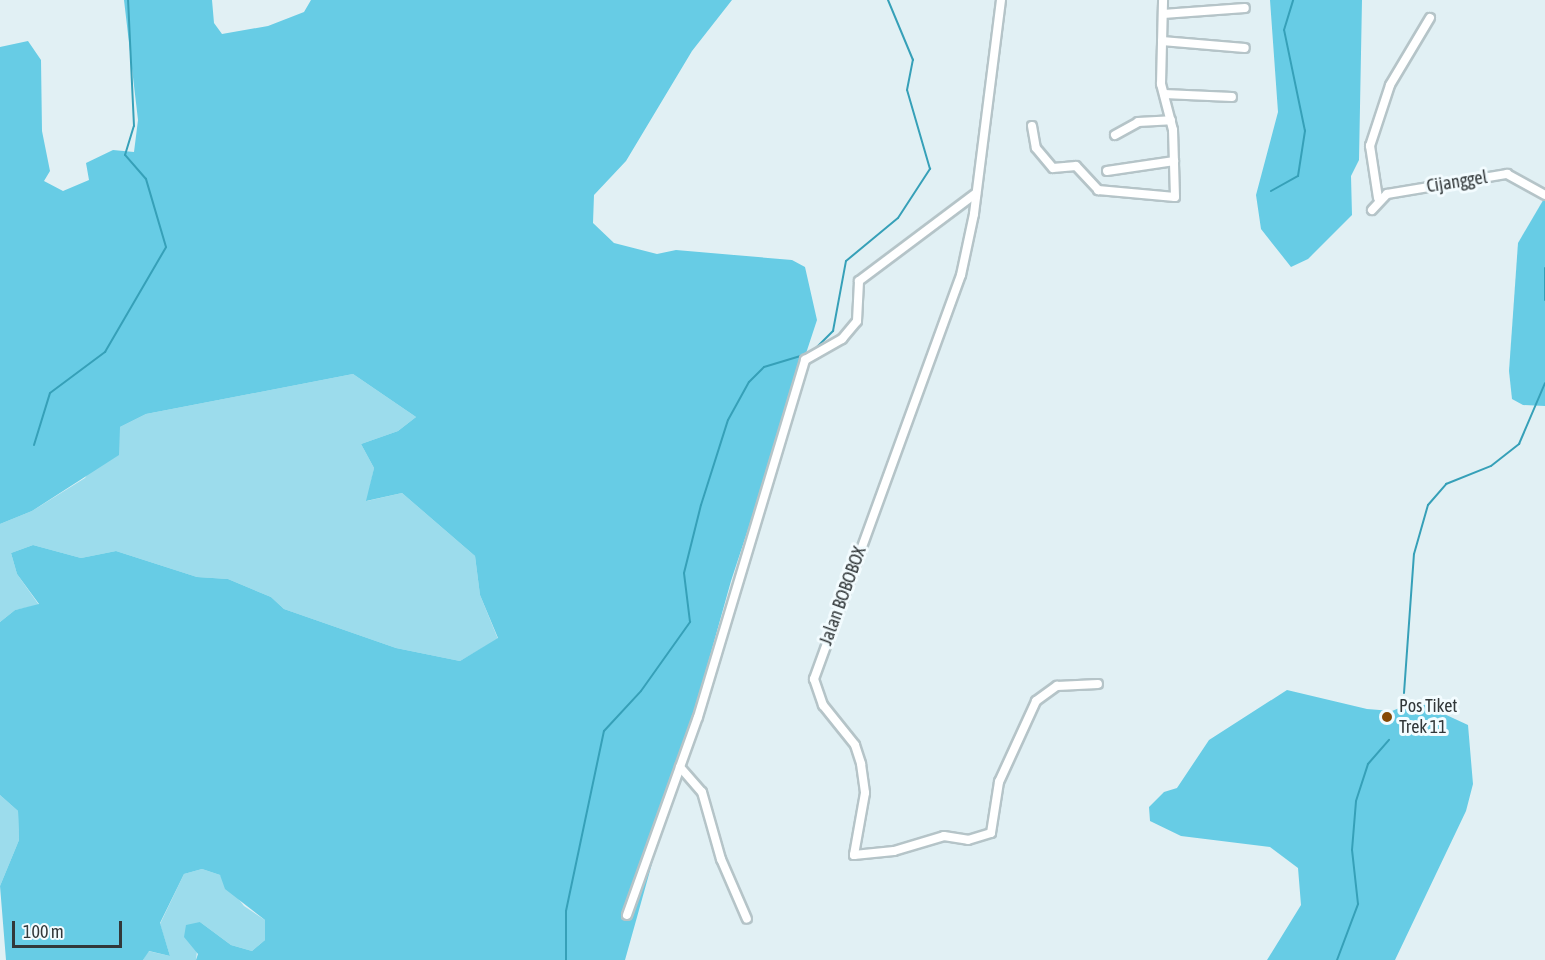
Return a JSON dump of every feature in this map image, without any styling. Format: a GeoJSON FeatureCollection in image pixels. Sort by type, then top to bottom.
{"type":"FeatureCollection","features":[{"type":"Feature","properties":{"kind":"street","name":"Jalan BOBOBOX"},"geometry":{"type":"LineString","coordinates":[[1001,0],[976,193],[961,275],[814,679],[823,705],[855,745],[861,764],[865,793],[854,855],[886,853],[944,836],[984,837],[997,822],[999,782],[1036,701],[1057,686],[1098,684]]}},
{"type":"Feature","properties":{"kind":"street"},"geometry":{"type":"LineString","coordinates":[[1032,126],[1036,148],[1045,161],[1059,170],[1076,166],[1098,190],[1175,197],[1171,120],[1164,94],[1163,0]]}},
{"type":"Feature","properties":{"kind":"street"},"geometry":{"type":"LineString","coordinates":[[1162,14],[1245,8]]}},
{"type":"Feature","properties":{"kind":"street"},"geometry":{"type":"LineString","coordinates":[[1372,210],[1377,198],[1370,146],[1390,84],[1430,18]]}},
{"type":"Feature","properties":{"kind":"street"},"geometry":{"type":"LineString","coordinates":[[1162,41],[1245,48]]}},
{"type":"Feature","properties":{"kind":"street"},"geometry":{"type":"LineString","coordinates":[[1164,94],[1232,97]]}},
{"type":"Feature","properties":{"kind":"street"},"geometry":{"type":"LineString","coordinates":[[1115,135],[1138,122],[1171,120]]}},
{"type":"Feature","properties":{"kind":"street"},"geometry":{"type":"LineString","coordinates":[[1107,171],[1174,161]]}},
{"type":"Feature","properties":{"kind":"street","name":"Cijanggel"},"geometry":{"type":"LineString","coordinates":[[1377,198],[1507,174],[1545,195]]}},
{"type":"Feature","properties":{"kind":"street"},"geometry":{"type":"LineString","coordinates":[[627,915],[680,767],[805,360],[842,339],[857,321],[859,281],[976,193]]}},
{"type":"Feature","properties":{"kind":"street"},"geometry":{"type":"LineString","coordinates":[[680,767],[706,803],[721,859],[747,919]]}},
{"type":"Feature","properties":{"kind":"shaded area"},"geometry":{"type":"Polygon","coordinates":[[[124,0],[212,0],[214,23],[222,34],[268,26],[304,12],[311,0],[732,0],[692,51],[626,161],[594,195],[593,223],[614,243],[657,254],[676,250],[792,260],[805,267],[817,320],[731,581],[625,960],[196,960],[198,954],[184,937],[186,925],[200,922],[231,945],[252,951],[265,940],[265,920],[225,889],[220,875],[202,869],[184,874],[160,923],[170,956],[149,951],[143,960],[6,960],[0,886],[19,840],[18,811],[0,795],[0,622],[15,610],[39,604],[17,574],[11,553],[33,545],[81,558],[116,551],[197,577],[228,579],[271,597],[284,609],[396,648],[460,661],[498,638],[480,595],[475,556],[402,493],[366,501],[374,468],[361,444],[398,431],[416,417],[353,374],[146,414],[120,427],[119,455],[32,511],[0,524],[0,47],[28,41],[41,60],[42,131],[50,171],[44,181],[63,191],[89,180],[86,163],[113,150],[134,152],[138,120],[124,0]]]}},
{"type":"Feature","properties":{"kind":"shaded area"},"geometry":{"type":"Polygon","coordinates":[[[1270,0],[1362,0],[1359,160],[1351,176],[1352,215],[1308,259],[1291,267],[1261,229],[1256,195],[1278,112],[1270,0]]]}},
{"type":"Feature","properties":{"kind":"shaded area"},"geometry":{"type":"Polygon","coordinates":[[[1545,197],[1545,406],[1523,405],[1512,399],[1509,371],[1518,243],[1545,197]]]}},
{"type":"Feature","properties":{"kind":"shaded area"},"geometry":{"type":"Polygon","coordinates":[[[353,374],[416,417],[398,431],[361,444],[374,468],[367,501],[402,493],[475,556],[480,595],[498,639],[460,661],[396,648],[284,609],[271,597],[228,579],[197,577],[116,551],[81,558],[33,545],[11,553],[17,574],[39,605],[15,610],[0,622],[0,524],[32,511],[85,478],[120,427],[146,414],[353,374]]]}},
{"type":"Feature","properties":{"kind":"shaded area"},"geometry":{"type":"Polygon","coordinates":[[[1287,690],[1367,709],[1392,711],[1416,701],[1468,725],[1473,784],[1466,811],[1395,960],[1267,960],[1301,905],[1298,868],[1270,847],[1181,836],[1150,821],[1149,807],[1164,792],[1177,788],[1209,740],[1287,690]]]}},
{"type":"Feature","properties":{"kind":"shaded area"},"geometry":{"type":"Polygon","coordinates":[[[0,795],[18,811],[19,840],[0,886],[0,795]]]}},
{"type":"Feature","properties":{"kind":"shaded area"},"geometry":{"type":"Polygon","coordinates":[[[202,869],[220,875],[244,906],[265,920],[265,940],[252,951],[231,945],[200,922],[196,960],[143,960],[148,951],[170,956],[160,924],[184,874],[202,869]]]}},
{"type":"Feature","properties":{"kind":"waterway"},"geometry":{"type":"LineString","coordinates":[[34,445],[50,393],[105,352],[166,247],[146,179],[125,155],[134,126],[128,0]]}},
{"type":"Feature","properties":{"kind":"waterway"},"geometry":{"type":"LineString","coordinates":[[812,352],[833,331],[846,261],[898,218],[930,169],[907,90],[913,60],[888,0]]}},
{"type":"Feature","properties":{"kind":"waterway"},"geometry":{"type":"LineString","coordinates":[[1271,191],[1298,176],[1305,131],[1284,30],[1293,0]]}},
{"type":"Feature","properties":{"kind":"waterway"},"geometry":{"type":"LineString","coordinates":[[1545,268],[1545,300]]}},
{"type":"Feature","properties":{"kind":"waterway"},"geometry":{"type":"LineString","coordinates":[[566,960],[566,911],[604,731],[641,691],[690,622],[684,573],[701,505],[728,420],[749,382],[764,367],[807,354]]}},
{"type":"Feature","properties":{"kind":"waterway"},"geometry":{"type":"LineString","coordinates":[[1404,693],[1414,554],[1428,505],[1446,484],[1491,466],[1519,444],[1545,383]]}},
{"type":"Feature","properties":{"kind":"waterway"},"geometry":{"type":"LineString","coordinates":[[1337,960],[1358,904],[1352,850],[1356,801],[1368,764],[1389,740]]}},
{"type":"Feature","properties":{"kind":"place","name":"Pos Tiket Trek 11"},"geometry":{"type":"Point","coordinates":[1387,717]}}]}
